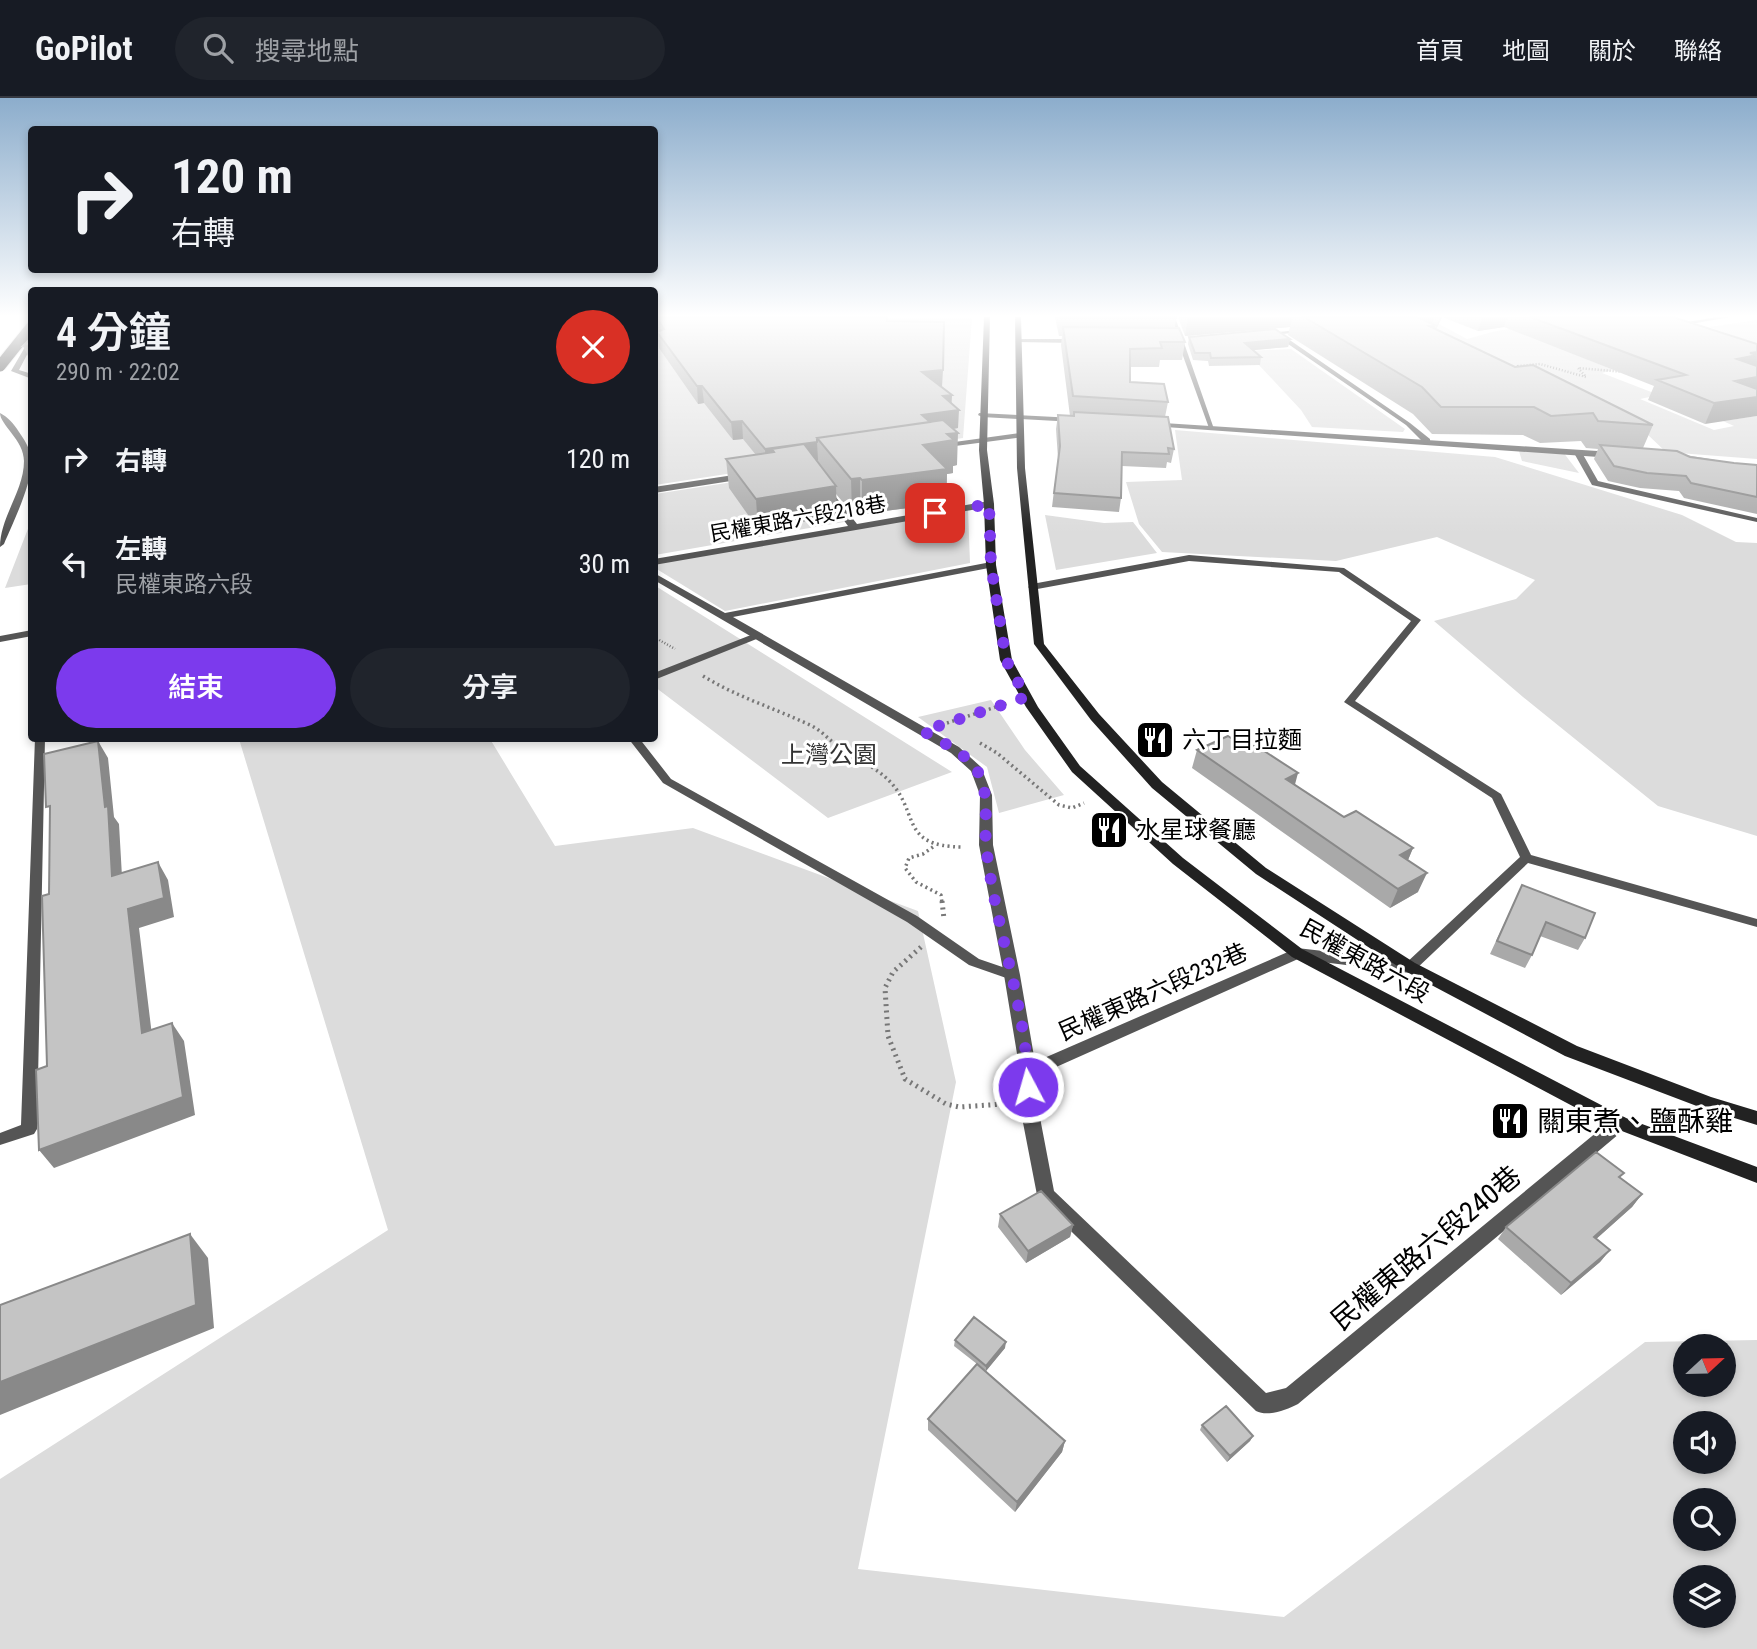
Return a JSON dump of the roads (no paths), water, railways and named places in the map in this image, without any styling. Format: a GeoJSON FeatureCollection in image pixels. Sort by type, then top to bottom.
{"type":"FeatureCollection","features":[{"type":"Feature","properties":{"kind":"main road","name":"民權東路六段"},"geometry":{"type":"LineString","coordinates":[[984,389],[982,440],[989,504],[991,565],[1006,660],[1026,697],[1076,769],[1178,861],[1297,953],[1620,1123],[1757,1175]]}},
{"type":"Feature","properties":{"kind":"main road","name":"民權東路六段"},"geometry":{"type":"LineString","coordinates":[[1019,389],[1020,435],[1038,644],[1095,718],[1157,785],[1261,871],[1410,967],[1571,1051],[1757,1118]]}},
{"type":"Feature","properties":{"kind":"street"},"geometry":{"type":"LineString","coordinates":[[982,415],[1088,421]]}},
{"type":"Feature","properties":{"kind":"street"},"geometry":{"type":"LineString","coordinates":[[1144,424],[1427,441],[1628,457]]}},
{"type":"Feature","properties":{"kind":"street"},"geometry":{"type":"LineString","coordinates":[[929,448],[1020,435]]}},
{"type":"Feature","properties":{"kind":"street"},"geometry":{"type":"LineString","coordinates":[[658,489],[751,475]]}},
{"type":"Feature","properties":{"kind":"street"},"geometry":{"type":"LineString","coordinates":[[814,476],[854,527]]}},
{"type":"Feature","properties":{"kind":"street","name":"民權東路六段218巷"},"geometry":{"type":"LineString","coordinates":[[658,561],[989,504]]}},
{"type":"Feature","properties":{"kind":"street"},"geometry":{"type":"LineString","coordinates":[[723,616],[991,565]]}},
{"type":"Feature","properties":{"kind":"street"},"geometry":{"type":"LineString","coordinates":[[658,578],[955,750],[977,770],[986,795],[986,845],[1028,1072]]}},
{"type":"Feature","properties":{"kind":"street"},"geometry":{"type":"LineString","coordinates":[[1297,953],[1410,967]]}},
{"type":"Feature","properties":{"kind":"street","name":"民權東路六段232巷"},"geometry":{"type":"LineString","coordinates":[[1028,1072],[1297,953]]}},
{"type":"Feature","properties":{"kind":"street","name":"民權東路六段240巷"},"geometry":{"type":"LineString","coordinates":[[1028,1072],[1028,1102],[1046,1195],[1263,1404],[1291,1397],[1620,1123]]}},
{"type":"Feature","properties":{"kind":"lane"},"geometry":{"type":"LineString","coordinates":[[1198,389],[1212,428]]}},
{"type":"Feature","properties":{"kind":"lane"},"geometry":{"type":"LineString","coordinates":[[1358,389],[1408,424],[1427,441]]}},
{"type":"Feature","properties":{"kind":"lane"},"geometry":{"type":"LineString","coordinates":[[0,415],[12,424],[28,459],[27,472],[0,544]]}},
{"type":"Feature","properties":{"kind":"lane"},"geometry":{"type":"LineString","coordinates":[[1578,453],[1595,483],[1757,520]]}},
{"type":"Feature","properties":{"kind":"lane"},"geometry":{"type":"LineString","coordinates":[[1032,587],[1189,558],[1341,570],[1416,620],[1349,702],[1497,796],[1526,858],[1757,923]]}},
{"type":"Feature","properties":{"kind":"lane"},"geometry":{"type":"LineString","coordinates":[[0,639],[28,634]]}},
{"type":"Feature","properties":{"kind":"lane"},"geometry":{"type":"LineString","coordinates":[[658,676],[756,636]]}},
{"type":"Feature","properties":{"kind":"lane"},"geometry":{"type":"LineString","coordinates":[[0,1139],[29,1129],[40,742]]}},
{"type":"Feature","properties":{"kind":"lane"},"geometry":{"type":"LineString","coordinates":[[636,742],[667,781],[912,919],[974,962],[1012,975]]}},
{"type":"Feature","properties":{"kind":"lane"},"geometry":{"type":"LineString","coordinates":[[1410,967],[1526,858]]}},
{"type":"Feature","properties":{"kind":"place","name":"六丁目拉麵"},"geometry":{"type":"Point","coordinates":[1155,740]}},
{"type":"Feature","properties":{"kind":"place","name":"水星球餐廳"},"geometry":{"type":"Point","coordinates":[1109,830]}},
{"type":"Feature","properties":{"kind":"place","name":"關東煮、鹽酥雞"},"geometry":{"type":"Point","coordinates":[1510,1121]}},
{"type":"Feature","properties":{"kind":"park label","name":"上灣公園"},"geometry":{"type":"Point","coordinates":[829,755]}}]}
